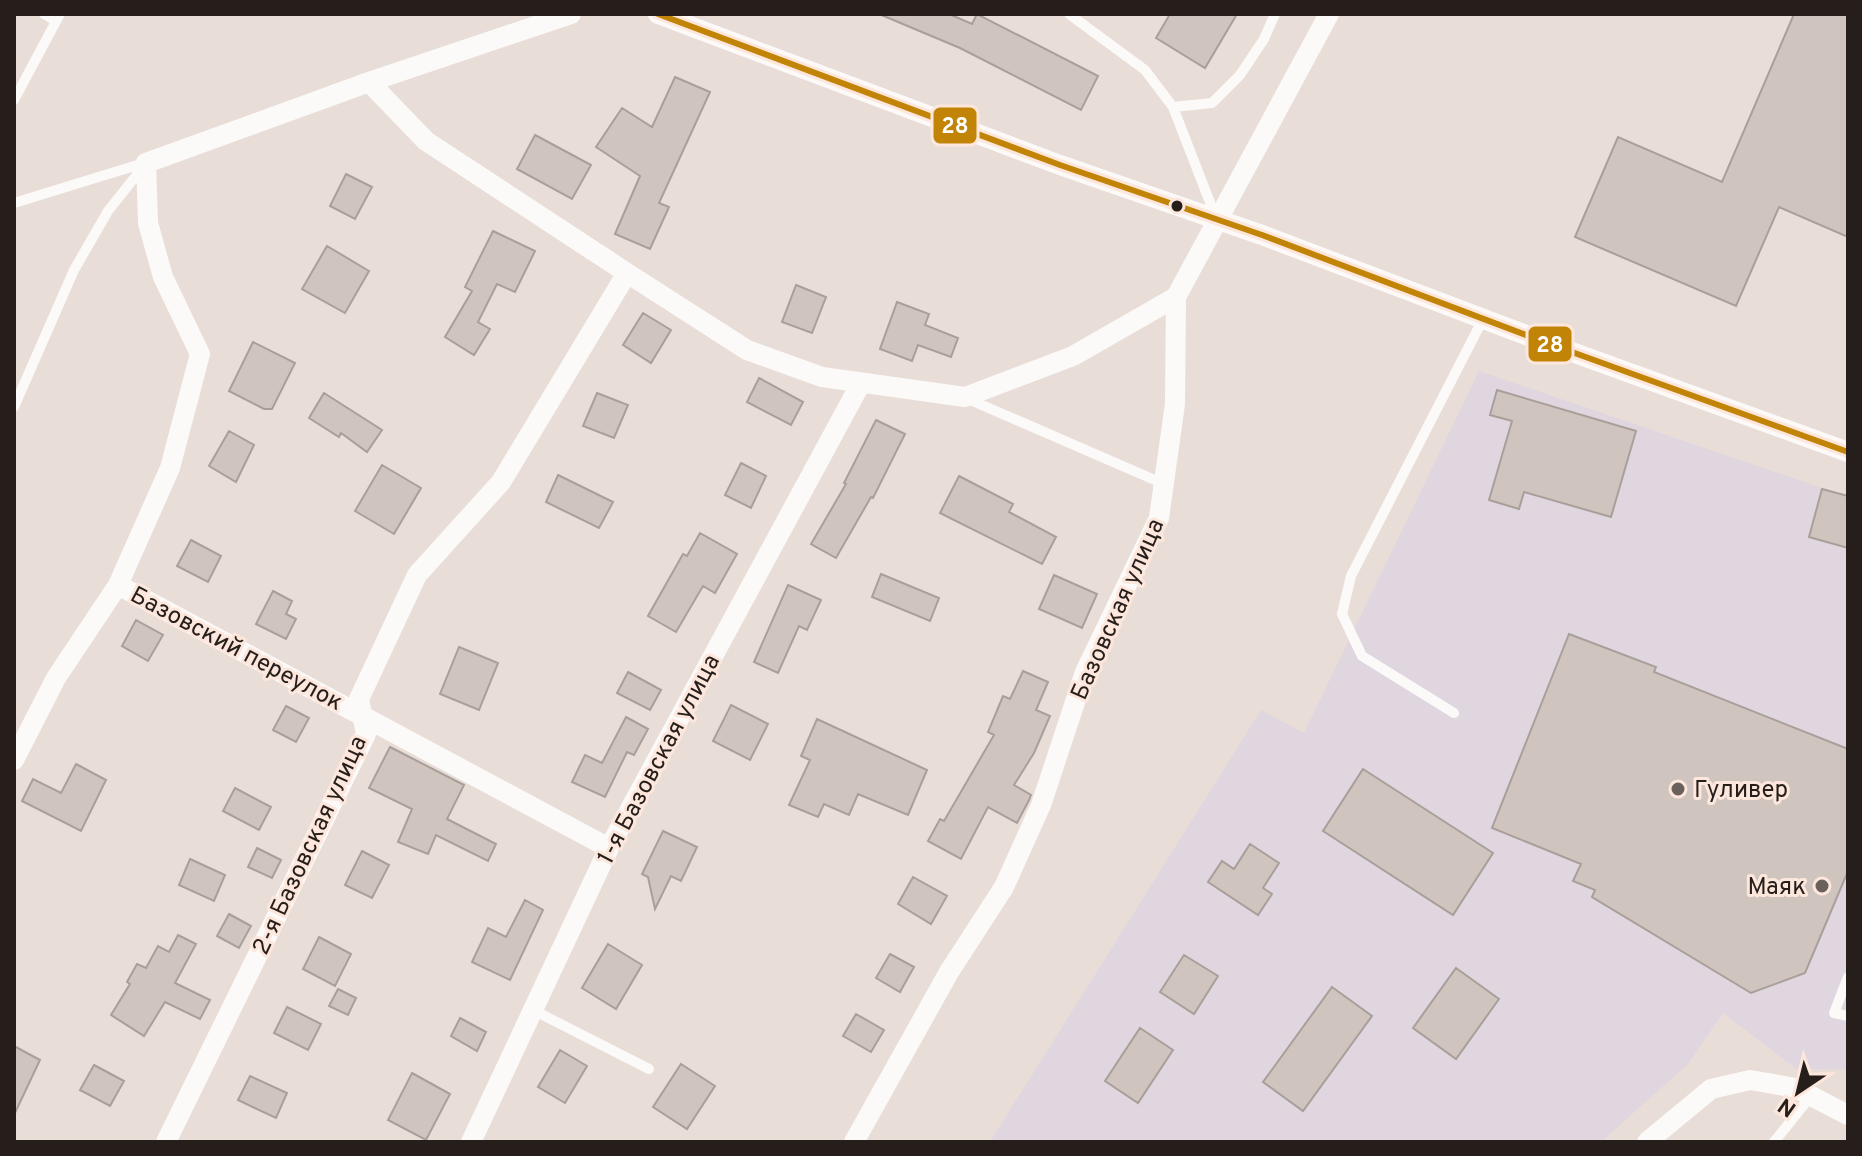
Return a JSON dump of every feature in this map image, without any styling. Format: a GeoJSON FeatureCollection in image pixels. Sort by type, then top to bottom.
{"type":"FeatureCollection","features":[{"type":"Feature","properties":{"kind":"street"},"geometry":{"type":"LineString","coordinates":[[14,760],[56,678],[118,585],[170,468],[200,354],[163,277],[148,223],[146,163],[369,82],[571,14]]}},
{"type":"Feature","properties":{"kind":"street"},"geometry":{"type":"LineString","coordinates":[[658,14],[1060,165],[1262,235],[1848,452]]}},
{"type":"Feature","properties":{"kind":"street","name":"Базовская улица"},"geometry":{"type":"LineString","coordinates":[[854,1142],[949,972],[1004,887],[1041,805],[1085,672],[1159,518],[1175,404],[1176,297],[1329,14]]}},
{"type":"Feature","properties":{"kind":"street"},"geometry":{"type":"LineString","coordinates":[[369,82],[426,141],[627,273],[747,350],[822,377],[965,397],[1073,356],[1176,297]]}},
{"type":"Feature","properties":{"kind":"street","name":"2-я Базовская улица"},"geometry":{"type":"LineString","coordinates":[[166,1142],[366,734],[359,699],[417,575],[501,482],[627,273]]}},
{"type":"Feature","properties":{"kind":"street","name":"1-я Базовская улица"},"geometry":{"type":"LineString","coordinates":[[471,1142],[609,848],[861,383]]}},
{"type":"Feature","properties":{"kind":"street","name":"Базовский переулок"},"geometry":{"type":"LineString","coordinates":[[118,585],[609,848]]}},
{"type":"Feature","properties":{"kind":"street"},"geometry":{"type":"LineString","coordinates":[[1647,1142],[1711,1089],[1750,1080],[1796,1088],[1848,1115]]}},
{"type":"Feature","properties":{"kind":"lane"},"geometry":{"type":"LineString","coordinates":[[14,100],[58,18],[44,14]]}},
{"type":"Feature","properties":{"kind":"lane"},"geometry":{"type":"LineString","coordinates":[[1069,14],[1145,70],[1173,107],[1217,220]]}},
{"type":"Feature","properties":{"kind":"lane"},"geometry":{"type":"LineString","coordinates":[[1173,107],[1212,103],[1240,75],[1264,39],[1275,14]]}},
{"type":"Feature","properties":{"kind":"lane"},"geometry":{"type":"LineString","coordinates":[[14,203],[146,163]]}},
{"type":"Feature","properties":{"kind":"lane"},"geometry":{"type":"LineString","coordinates":[[14,407],[74,270],[108,211],[146,163]]}},
{"type":"Feature","properties":{"kind":"lane"},"geometry":{"type":"LineString","coordinates":[[1454,713],[1362,656],[1342,614],[1351,576],[1483,319]]}},
{"type":"Feature","properties":{"kind":"lane"},"geometry":{"type":"LineString","coordinates":[[965,397],[1164,484]]}},
{"type":"Feature","properties":{"kind":"lane"},"geometry":{"type":"LineString","coordinates":[[1848,977],[1834,1013],[1848,1016]]}},
{"type":"Feature","properties":{"kind":"lane"},"geometry":{"type":"LineString","coordinates":[[533,1010],[649,1069]]}},
{"type":"Feature","properties":{"kind":"lane"},"geometry":{"type":"LineString","coordinates":[[1774,1142],[1811,1096]]}},
{"type":"Feature","properties":{"kind":"shaded area"},"geometry":{"type":"Polygon","coordinates":[[[1479,371],[1848,497],[1848,1070],[1795,1068],[1723,1013],[1688,1064],[1601,1142],[990,1142],[1261,710],[1304,733],[1479,371]]]}},
{"type":"Feature","properties":{"kind":"building"},"geometry":{"type":"Polygon","coordinates":[[[879,14],[949,14],[972,24],[977,14],[1098,76],[1081,110],[960,48],[879,14]]]}},
{"type":"Feature","properties":{"kind":"building"},"geometry":{"type":"Polygon","coordinates":[[[1170,14],[1237,14],[1205,68],[1156,38],[1170,14]]]}},
{"type":"Feature","properties":{"kind":"building"},"geometry":{"type":"Polygon","coordinates":[[[1794,14],[1848,14],[1848,237],[1779,207],[1736,306],[1575,237],[1618,137],[1722,182],[1794,14]]]}},
{"type":"Feature","properties":{"kind":"building"},"geometry":{"type":"Polygon","coordinates":[[[675,77],[710,92],[659,203],[669,207],[650,249],[615,234],[640,176],[596,147],[622,108],[652,127],[675,77]]]}},
{"type":"Feature","properties":{"kind":"building"},"geometry":{"type":"Polygon","coordinates":[[[535,135],[591,165],[572,199],[517,169],[535,135]]]}},
{"type":"Feature","properties":{"kind":"building"},"geometry":{"type":"Polygon","coordinates":[[[346,174],[372,187],[355,219],[330,206],[346,174]]]}},
{"type":"Feature","properties":{"kind":"building"},"geometry":{"type":"Polygon","coordinates":[[[493,231],[535,251],[515,292],[497,284],[478,322],[490,329],[474,355],[445,337],[472,291],[465,287],[493,231]]]}},
{"type":"Feature","properties":{"kind":"building"},"geometry":{"type":"Polygon","coordinates":[[[327,246],[369,271],[345,313],[302,289],[327,246]]]}},
{"type":"Feature","properties":{"kind":"building"},"geometry":{"type":"Polygon","coordinates":[[[796,285],[826,297],[812,333],[782,322],[796,285]]]}},
{"type":"Feature","properties":{"kind":"building"},"geometry":{"type":"Polygon","coordinates":[[[897,302],[929,314],[925,325],[958,338],[951,357],[918,345],[912,361],[880,349],[897,302]]]}},
{"type":"Feature","properties":{"kind":"building"},"geometry":{"type":"Polygon","coordinates":[[[643,313],[671,330],[651,363],[623,345],[643,313]]]}},
{"type":"Feature","properties":{"kind":"building"},"geometry":{"type":"Polygon","coordinates":[[[253,342],[295,363],[272,409],[264,409],[229,391],[253,342]]]}},
{"type":"Feature","properties":{"kind":"building"},"geometry":{"type":"Polygon","coordinates":[[[759,378],[803,402],[791,425],[747,402],[759,378]]]}},
{"type":"Feature","properties":{"kind":"building"},"geometry":{"type":"Polygon","coordinates":[[[1497,390],[1636,431],[1611,517],[1524,492],[1519,509],[1489,500],[1512,421],[1490,415],[1497,390]]]}},
{"type":"Feature","properties":{"kind":"building"},"geometry":{"type":"Polygon","coordinates":[[[324,393],[382,430],[367,452],[341,433],[339,437],[309,418],[324,393]]]}},
{"type":"Feature","properties":{"kind":"building"},"geometry":{"type":"Polygon","coordinates":[[[597,393],[628,405],[614,438],[583,426],[597,393]]]}},
{"type":"Feature","properties":{"kind":"building"},"geometry":{"type":"Polygon","coordinates":[[[876,420],[905,434],[873,498],[836,558],[811,544],[846,484],[876,420]]]}},
{"type":"Feature","properties":{"kind":"building"},"geometry":{"type":"Polygon","coordinates":[[[229,431],[254,445],[236,482],[209,466],[229,431]]]}},
{"type":"Feature","properties":{"kind":"building"},"geometry":{"type":"Polygon","coordinates":[[[741,463],[766,476],[751,508],[725,495],[741,463]]]}},
{"type":"Feature","properties":{"kind":"building"},"geometry":{"type":"Polygon","coordinates":[[[382,465],[421,488],[394,534],[355,511],[382,465]]]}},
{"type":"Feature","properties":{"kind":"building"},"geometry":{"type":"Polygon","coordinates":[[[558,475],[613,502],[599,528],[546,502],[558,475]]]}},
{"type":"Feature","properties":{"kind":"building"},"geometry":{"type":"Polygon","coordinates":[[[959,476],[1013,504],[1009,512],[1056,537],[1042,564],[940,513],[959,476]]]}},
{"type":"Feature","properties":{"kind":"building"},"geometry":{"type":"Polygon","coordinates":[[[1822,489],[1848,496],[1848,548],[1809,537],[1822,489]]]}},
{"type":"Feature","properties":{"kind":"building"},"geometry":{"type":"Polygon","coordinates":[[[700,533],[737,554],[715,593],[703,586],[676,632],[648,616],[683,554],[687,556],[700,533]]]}},
{"type":"Feature","properties":{"kind":"building"},"geometry":{"type":"Polygon","coordinates":[[[191,540],[221,556],[208,582],[177,566],[191,540]]]}},
{"type":"Feature","properties":{"kind":"building"},"geometry":{"type":"Polygon","coordinates":[[[881,574],[939,598],[930,621],[872,597],[881,574]]]}},
{"type":"Feature","properties":{"kind":"building"},"geometry":{"type":"Polygon","coordinates":[[[1054,575],[1097,594],[1082,628],[1039,609],[1054,575]]]}},
{"type":"Feature","properties":{"kind":"building"},"geometry":{"type":"Polygon","coordinates":[[[788,585],[821,600],[807,630],[799,626],[778,673],[754,662],[788,585]]]}},
{"type":"Feature","properties":{"kind":"building"},"geometry":{"type":"Polygon","coordinates":[[[273,591],[292,601],[286,614],[296,619],[286,639],[256,624],[273,591]]]}},
{"type":"Feature","properties":{"kind":"building"},"geometry":{"type":"Polygon","coordinates":[[[136,620],[163,635],[148,661],[122,646],[136,620]]]}},
{"type":"Feature","properties":{"kind":"building","name":"Гуливер"},"geometry":{"type":"Polygon","coordinates":[[[1569,634],[1656,667],[1654,672],[1848,749],[1848,871],[1805,973],[1751,993],[1592,897],[1595,890],[1573,881],[1581,864],[1492,828],[1569,634]]]}},
{"type":"Feature","properties":{"kind":"building"},"geometry":{"type":"Polygon","coordinates":[[[459,647],[498,663],[479,710],[440,694],[459,647]]]}},
{"type":"Feature","properties":{"kind":"building"},"geometry":{"type":"Polygon","coordinates":[[[1023,671],[1048,682],[1036,710],[1050,716],[1034,753],[1014,785],[1031,795],[1017,823],[988,807],[961,859],[928,841],[940,819],[944,821],[994,735],[988,732],[1003,696],[1010,699],[1023,671]]]}},
{"type":"Feature","properties":{"kind":"building"},"geometry":{"type":"Polygon","coordinates":[[[628,672],[661,690],[650,710],[617,693],[628,672]]]}},
{"type":"Feature","properties":{"kind":"building"},"geometry":{"type":"Polygon","coordinates":[[[731,705],[768,724],[750,760],[713,741],[731,705]]]}},
{"type":"Feature","properties":{"kind":"building"},"geometry":{"type":"Polygon","coordinates":[[[286,706],[309,718],[296,742],[273,730],[286,706]]]}},
{"type":"Feature","properties":{"kind":"building"},"geometry":{"type":"Polygon","coordinates":[[[626,717],[648,729],[634,755],[627,752],[605,797],[572,782],[585,755],[602,763],[626,717]]]}},
{"type":"Feature","properties":{"kind":"building"},"geometry":{"type":"Polygon","coordinates":[[[817,719],[927,770],[908,815],[858,794],[849,815],[824,804],[818,817],[789,805],[810,760],[801,756],[817,719]]]}},
{"type":"Feature","properties":{"kind":"building"},"geometry":{"type":"Polygon","coordinates":[[[390,747],[464,785],[447,819],[496,844],[488,861],[436,835],[428,854],[398,842],[412,809],[369,788],[390,747]]]}},
{"type":"Feature","properties":{"kind":"building"},"geometry":{"type":"Polygon","coordinates":[[[76,764],[106,780],[81,831],[22,801],[33,779],[61,793],[76,764]]]}},
{"type":"Feature","properties":{"kind":"building"},"geometry":{"type":"Polygon","coordinates":[[[1363,769],[1493,853],[1453,915],[1323,831],[1363,769]]]}},
{"type":"Feature","properties":{"kind":"building"},"geometry":{"type":"Polygon","coordinates":[[[235,788],[271,807],[259,830],[223,811],[235,788]]]}},
{"type":"Feature","properties":{"kind":"building"},"geometry":{"type":"Polygon","coordinates":[[[663,831],[697,847],[681,881],[671,876],[655,909],[648,877],[642,874],[663,831]]]}},
{"type":"Feature","properties":{"kind":"building"},"geometry":{"type":"Polygon","coordinates":[[[1250,844],[1279,863],[1263,888],[1272,894],[1258,915],[1208,882],[1222,861],[1234,869],[1250,844]]]}},
{"type":"Feature","properties":{"kind":"building"},"geometry":{"type":"Polygon","coordinates":[[[257,848],[281,860],[272,878],[248,867],[257,848]]]}},
{"type":"Feature","properties":{"kind":"building"},"geometry":{"type":"Polygon","coordinates":[[[362,851],[389,865],[372,898],[345,885],[362,851]]]}},
{"type":"Feature","properties":{"kind":"building"},"geometry":{"type":"Polygon","coordinates":[[[190,859],[225,875],[214,901],[179,885],[190,859]]]}},
{"type":"Feature","properties":{"kind":"building"},"geometry":{"type":"Polygon","coordinates":[[[913,877],[947,896],[931,924],[898,904],[913,877]]]}},
{"type":"Feature","properties":{"kind":"building"},"geometry":{"type":"Polygon","coordinates":[[[525,900],[543,910],[510,980],[472,962],[488,928],[506,937],[525,900]]]}},
{"type":"Feature","properties":{"kind":"building"},"geometry":{"type":"Polygon","coordinates":[[[229,914],[251,926],[239,948],[217,936],[229,914]]]}},
{"type":"Feature","properties":{"kind":"building"},"geometry":{"type":"Polygon","coordinates":[[[178,935],[196,944],[175,983],[210,1000],[200,1019],[165,1002],[144,1036],[111,1015],[130,984],[127,982],[137,964],[146,968],[158,946],[169,952],[178,935]]]}},
{"type":"Feature","properties":{"kind":"building"},"geometry":{"type":"Polygon","coordinates":[[[319,937],[351,954],[335,986],[303,969],[319,937]]]}},
{"type":"Feature","properties":{"kind":"building"},"geometry":{"type":"Polygon","coordinates":[[[608,944],[642,965],[616,1009],[582,988],[608,944]]]}},
{"type":"Feature","properties":{"kind":"building"},"geometry":{"type":"Polygon","coordinates":[[[890,954],[914,967],[900,992],[876,978],[890,954]]]}},
{"type":"Feature","properties":{"kind":"building"},"geometry":{"type":"Polygon","coordinates":[[[1184,955],[1218,976],[1194,1014],[1160,992],[1184,955]]]}},
{"type":"Feature","properties":{"kind":"building"},"geometry":{"type":"Polygon","coordinates":[[[1456,968],[1499,999],[1456,1059],[1413,1028],[1456,968]]]}},
{"type":"Feature","properties":{"kind":"building"},"geometry":{"type":"Polygon","coordinates":[[[1332,987],[1372,1016],[1303,1111],[1263,1082],[1332,987]]]}},
{"type":"Feature","properties":{"kind":"building"},"geometry":{"type":"Polygon","coordinates":[[[338,989],[356,998],[348,1015],[329,1006],[338,989]]]}},
{"type":"Feature","properties":{"kind":"building"},"geometry":{"type":"Polygon","coordinates":[[[287,1007],[321,1024],[308,1050],[274,1033],[287,1007]]]}},
{"type":"Feature","properties":{"kind":"building"},"geometry":{"type":"Polygon","coordinates":[[[856,1014],[884,1030],[871,1052],[843,1036],[856,1014]]]}},
{"type":"Feature","properties":{"kind":"building"},"geometry":{"type":"Polygon","coordinates":[[[460,1018],[486,1032],[477,1051],[451,1036],[460,1018]]]}},
{"type":"Feature","properties":{"kind":"building"},"geometry":{"type":"Polygon","coordinates":[[[1140,1028],[1173,1050],[1138,1103],[1105,1081],[1140,1028]]]}},
{"type":"Feature","properties":{"kind":"building"},"geometry":{"type":"Polygon","coordinates":[[[14,1046],[40,1060],[14,1115],[14,1046]]]}},
{"type":"Feature","properties":{"kind":"building"},"geometry":{"type":"Polygon","coordinates":[[[560,1050],[587,1066],[565,1103],[538,1087],[560,1050]]]}},
{"type":"Feature","properties":{"kind":"building"},"geometry":{"type":"Polygon","coordinates":[[[681,1064],[715,1086],[687,1129],[653,1107],[681,1064]]]}},
{"type":"Feature","properties":{"kind":"building"},"geometry":{"type":"Polygon","coordinates":[[[94,1065],[124,1081],[110,1106],[80,1090],[94,1065]]]}},
{"type":"Feature","properties":{"kind":"building"},"geometry":{"type":"Polygon","coordinates":[[[412,1073],[450,1094],[426,1140],[388,1120],[412,1073]]]}},
{"type":"Feature","properties":{"kind":"building"},"geometry":{"type":"Polygon","coordinates":[[[250,1076],[287,1093],[276,1118],[238,1100],[250,1076]]]}},
{"type":"Feature","properties":{"kind":"transit line","name":"28"},"geometry":{"type":"LineString","coordinates":[[658,14],[1060,165],[1262,235],[1848,452]]}},
{"type":"Feature","properties":{"kind":"place","name":"Гуливер"},"geometry":{"type":"Point","coordinates":[1678,789]}},
{"type":"Feature","properties":{"kind":"place","name":"Маяк"},"geometry":{"type":"Point","coordinates":[1822,886]}}]}
